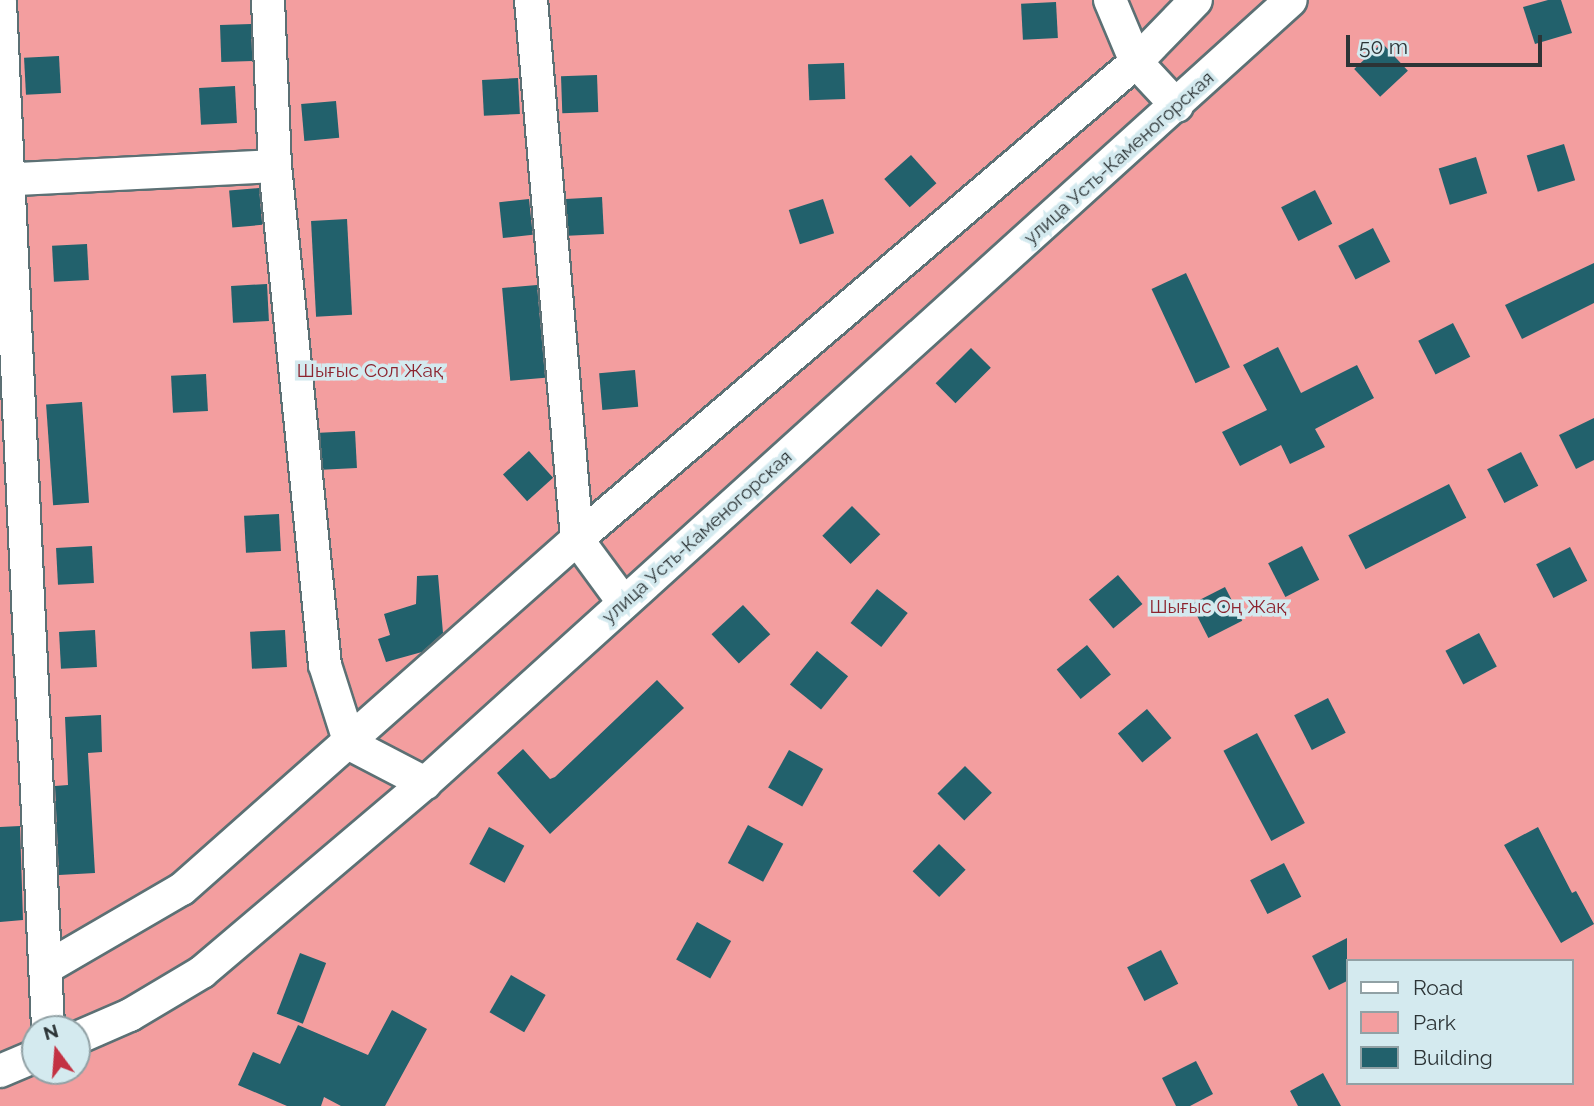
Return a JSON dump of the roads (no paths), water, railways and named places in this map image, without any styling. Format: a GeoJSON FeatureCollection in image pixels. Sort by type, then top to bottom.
{"type":"FeatureCollection","features":[{"type":"Feature","properties":{"kind":"street"},"geometry":{"type":"LineString","coordinates":[[268,0],[275,166],[322,638],[349,744],[425,783]]}},
{"type":"Feature","properties":{"kind":"street"},"geometry":{"type":"LineString","coordinates":[[531,0],[577,539],[624,603]]}},
{"type":"Feature","properties":{"kind":"street"},"geometry":{"type":"LineString","coordinates":[[1110,0],[1136,62],[1177,106]]}},
{"type":"Feature","properties":{"kind":"street"},"geometry":{"type":"LineString","coordinates":[[46,968],[183,889],[577,539],[1136,62],[1196,0]]}},
{"type":"Feature","properties":{"kind":"street","name":"улица Усть-Каменогорская"},"geometry":{"type":"LineString","coordinates":[[91,1032],[130,1015],[202,972],[425,783],[1177,106],[1291,0]]}},
{"type":"Feature","properties":{"kind":"street"},"geometry":{"type":"LineString","coordinates":[[0,2],[6,180],[48,1015]]}},
{"type":"Feature","properties":{"kind":"street"},"geometry":{"type":"LineString","coordinates":[[6,180],[275,166]]}},
{"type":"Feature","properties":{"kind":"street"},"geometry":{"type":"LineString","coordinates":[[0,1071],[21,1062]]}},
{"type":"Feature","properties":{"kind":"park label","name":"Шығыс Сол Жақ"},"geometry":{"type":"Point","coordinates":[370,371]}},
{"type":"Feature","properties":{"kind":"park label","name":"Шығыс Оң Жақ"},"geometry":{"type":"Point","coordinates":[1218,607]}}]}
